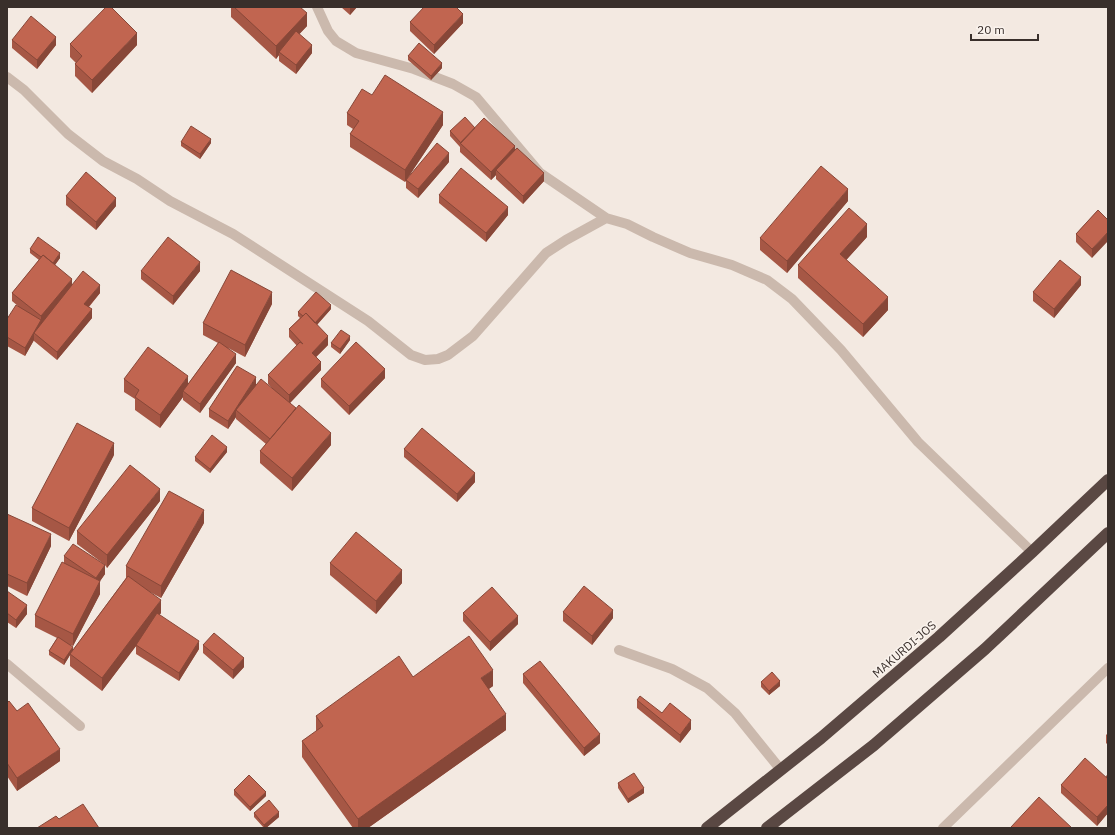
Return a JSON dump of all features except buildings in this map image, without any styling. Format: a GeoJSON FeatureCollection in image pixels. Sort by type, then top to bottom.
{"type":"FeatureCollection","features":[{"type":"Feature","properties":{"kind":"highway","name":"MAKURDI-JOS"},"geometry":{"type":"LineString","coordinates":[[707,828],[821,738],[939,637],[1108,480]]}},
{"type":"Feature","properties":{"kind":"highway"},"geometry":{"type":"LineString","coordinates":[[767,828],[874,745],[985,649],[1108,533]]}},
{"type":"Feature","properties":{"kind":"street"},"geometry":{"type":"LineString","coordinates":[[317,7],[328,31],[336,41],[356,53],[414,69],[453,84],[476,97],[540,173],[606,218],[627,224],[690,253],[748,271],[767,280],[792,299],[841,350],[918,442],[1032,552]]}},
{"type":"Feature","properties":{"kind":"street"},"geometry":{"type":"LineString","coordinates":[[7,77],[24,90],[68,134],[103,161],[170,201],[234,234],[368,322],[411,355],[426,360],[438,359],[448,355],[473,336],[546,253],[606,218]]}},
{"type":"Feature","properties":{"kind":"street"},"geometry":{"type":"LineString","coordinates":[[619,650],[672,669],[707,688],[736,713],[781,770]]}},
{"type":"Feature","properties":{"kind":"street"},"geometry":{"type":"LineString","coordinates":[[7,664],[80,726]]}},
{"type":"Feature","properties":{"kind":"street"},"geometry":{"type":"LineString","coordinates":[[943,828],[1108,668]]}}]}
